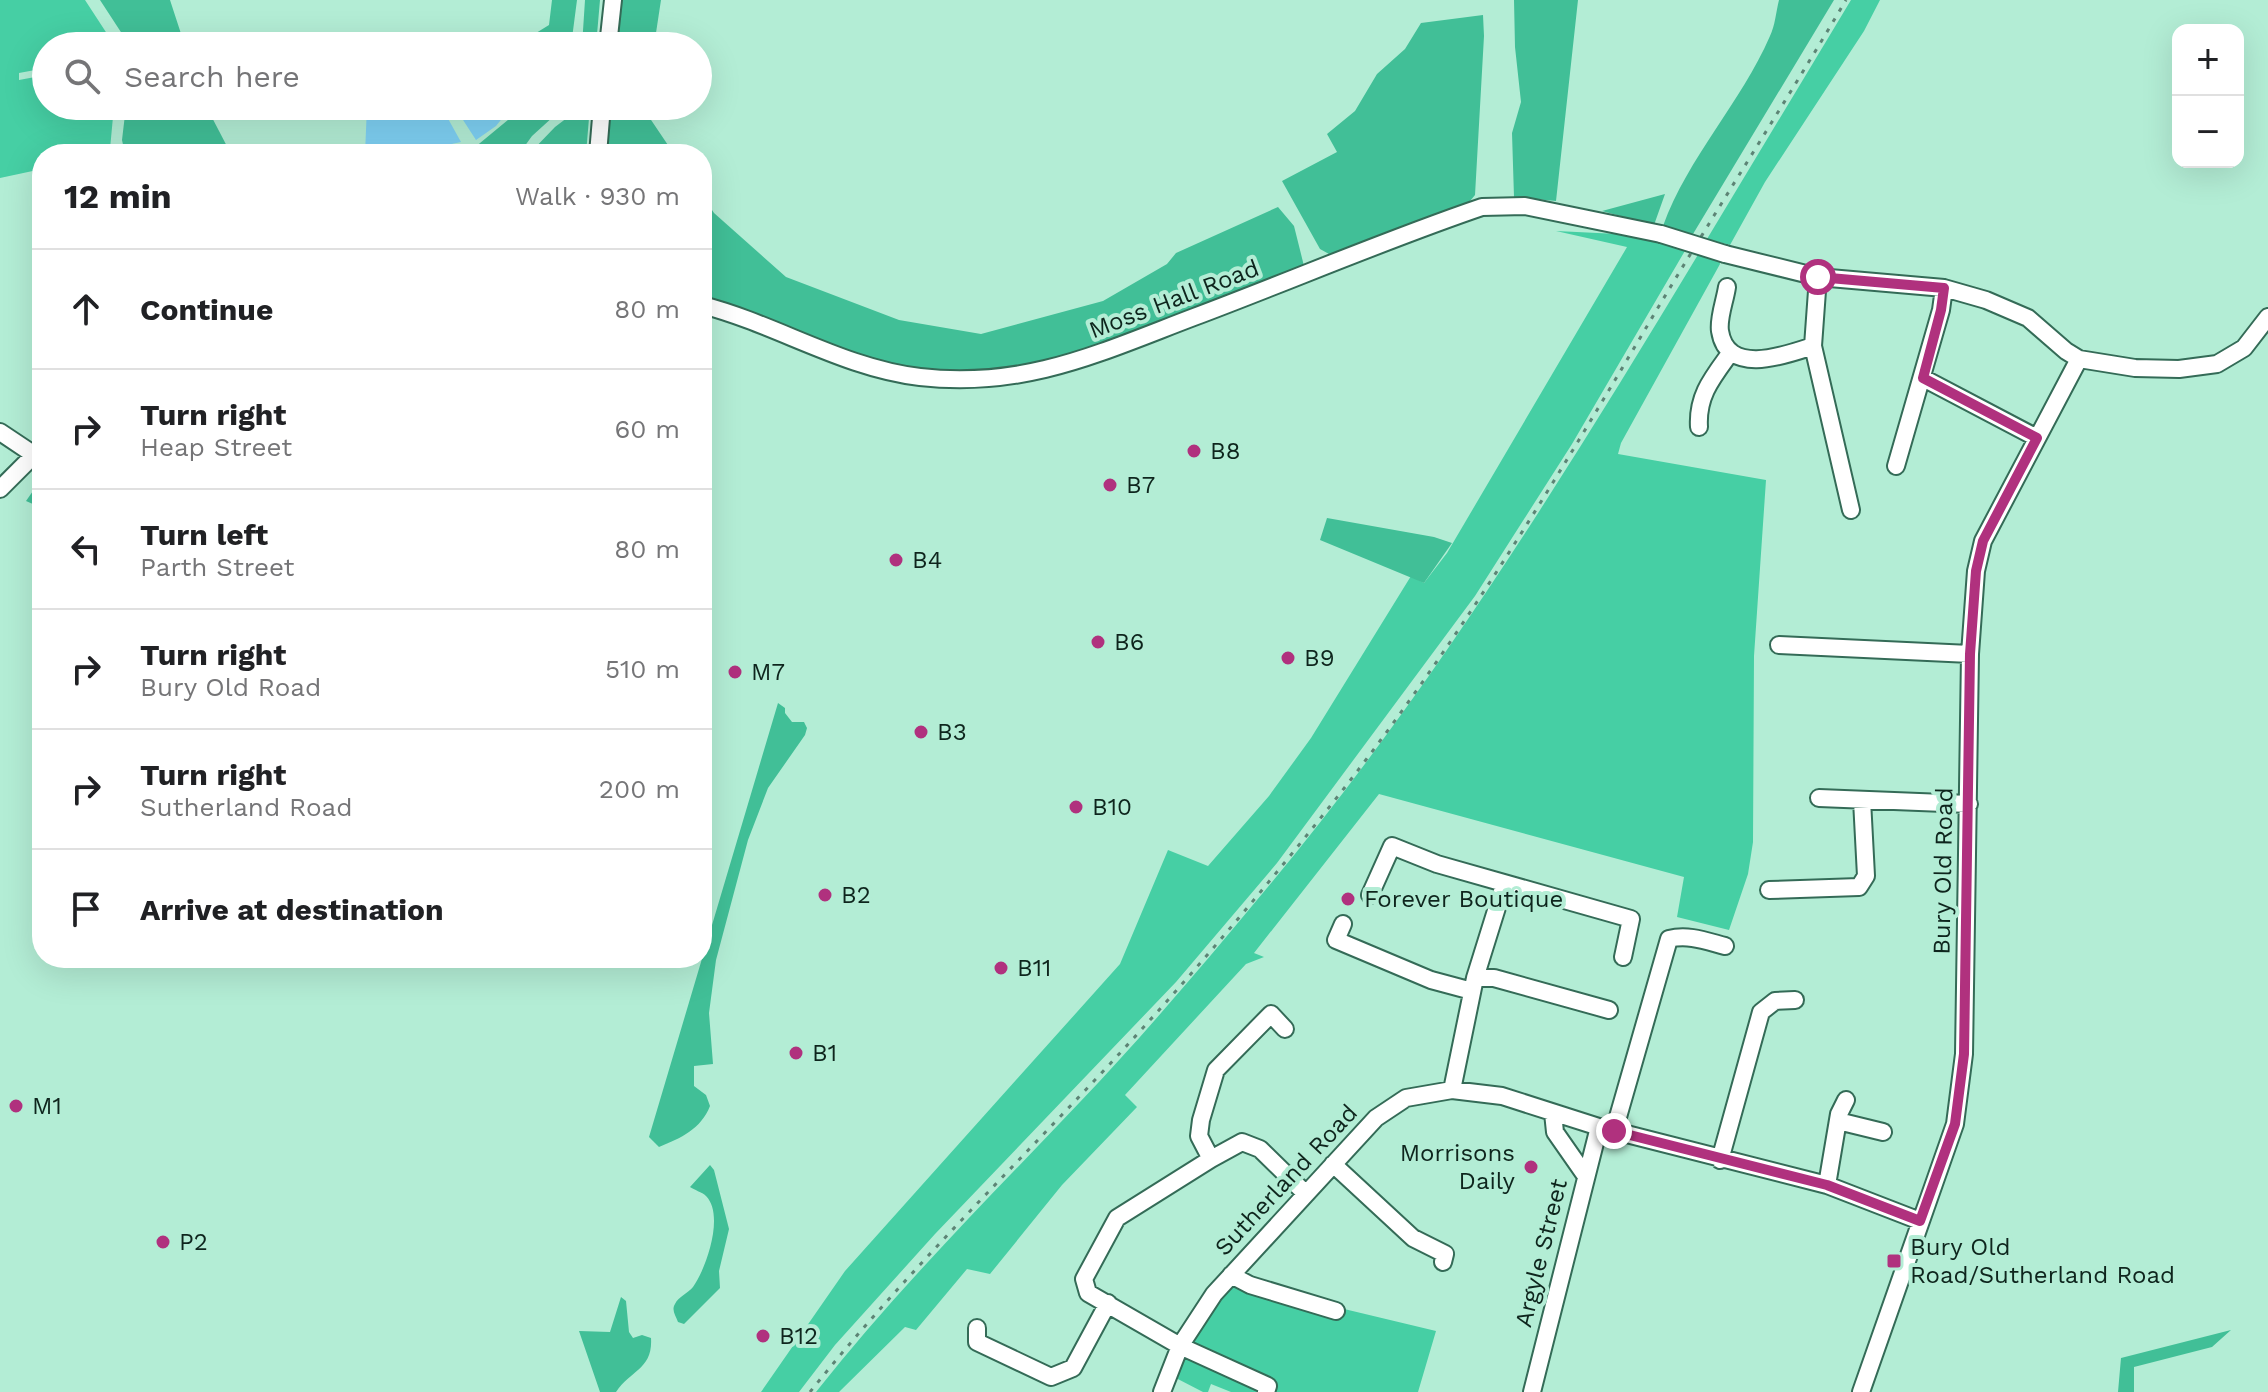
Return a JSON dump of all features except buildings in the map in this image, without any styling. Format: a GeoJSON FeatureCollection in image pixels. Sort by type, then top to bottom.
{"type":"FeatureCollection","features":[{"type":"Feature","properties":{"kind":"street"},"geometry":{"type":"LineString","coordinates":[[610,32],[613,0]]}},
{"type":"Feature","properties":{"kind":"street"},"geometry":{"type":"LineString","coordinates":[[599,144],[601,120]]}},
{"type":"Feature","properties":{"kind":"street","name":"Moss Hall Road"},"geometry":{"type":"LineString","coordinates":[[712,309],[883,370],[940,379],[989,379],[1063,366],[1482,207],[1525,206],[1661,234],[1818,277],[1944,288],[1986,300],[2028,318],[2079,359]]}},
{"type":"Feature","properties":{"kind":"street"},"geometry":{"type":"LineString","coordinates":[[1818,277],[1813,346],[1851,510]]}},
{"type":"Feature","properties":{"kind":"street"},"geometry":{"type":"LineString","coordinates":[[1727,287],[1720,333],[1731,352],[1745,358],[1766,359],[1813,346]]}},
{"type":"Feature","properties":{"kind":"street"},"geometry":{"type":"LineString","coordinates":[[1896,466],[1923,378],[1944,288]]}},
{"type":"Feature","properties":{"kind":"street"},"geometry":{"type":"LineString","coordinates":[[2079,359],[2135,368],[2207,367],[2229,359],[2244,348],[2268,317]]}},
{"type":"Feature","properties":{"kind":"street"},"geometry":{"type":"LineString","coordinates":[[1699,427],[1702,395],[1731,352]]}},
{"type":"Feature","properties":{"kind":"street","name":"Bury Old Road"},"geometry":{"type":"LineString","coordinates":[[1861,1392],[1955,1124],[1960,1096],[1964,1054],[1970,654],[1976,571],[1983,541],[2079,359]]}},
{"type":"Feature","properties":{"kind":"street"},"geometry":{"type":"LineString","coordinates":[[1923,378],[2037,438]]}},
{"type":"Feature","properties":{"kind":"street"},"geometry":{"type":"LineString","coordinates":[[0,432],[32,447]]}},
{"type":"Feature","properties":{"kind":"street"},"geometry":{"type":"LineString","coordinates":[[0,489],[32,456]]}},
{"type":"Feature","properties":{"kind":"street"},"geometry":{"type":"LineString","coordinates":[[1779,645],[1970,654]]}},
{"type":"Feature","properties":{"kind":"street"},"geometry":{"type":"LineString","coordinates":[[1819,798],[1969,804]]}},
{"type":"Feature","properties":{"kind":"street"},"geometry":{"type":"LineString","coordinates":[[1769,890],[1859,887],[1866,876],[1862,800]]}},
{"type":"Feature","properties":{"kind":"street"},"geometry":{"type":"LineString","coordinates":[[1370,895],[1392,846],[1504,885],[1631,919],[1623,957]]}},
{"type":"Feature","properties":{"kind":"street"},"geometry":{"type":"LineString","coordinates":[[1452,1090],[1473,984],[1504,885]]}},
{"type":"Feature","properties":{"kind":"street"},"geometry":{"type":"LineString","coordinates":[[1343,924],[1336,940],[1431,980],[1473,984],[1494,978],[1609,1010]]}},
{"type":"Feature","properties":{"kind":"street","name":"Argyle Street"},"geometry":{"type":"LineString","coordinates":[[1532,1392],[1585,1175],[1606,1129],[1669,939],[1693,937],[1725,946]]}},
{"type":"Feature","properties":{"kind":"street"},"geometry":{"type":"LineString","coordinates":[[1720,1160],[1751,1019],[1775,1001],[1795,1000]]}},
{"type":"Feature","properties":{"kind":"street"},"geometry":{"type":"LineString","coordinates":[[1211,1159],[1199,1136],[1216,1070],[1271,1014],[1285,1029]]}},
{"type":"Feature","properties":{"kind":"street","name":"Sutherland Road"},"geometry":{"type":"LineString","coordinates":[[1162,1392],[1180,1346],[1195,1320],[1231,1275],[1376,1118],[1406,1098],[1452,1090],[1502,1096],[1606,1129],[1827,1185],[1920,1221]]}},
{"type":"Feature","properties":{"kind":"street"},"geometry":{"type":"LineString","coordinates":[[1827,1185],[1838,1121],[1846,1100]]}},
{"type":"Feature","properties":{"kind":"street"},"geometry":{"type":"LineString","coordinates":[[1553,1113],[1555,1132],[1585,1175]]}},
{"type":"Feature","properties":{"kind":"street"},"geometry":{"type":"LineString","coordinates":[[1838,1121],[1883,1132]]}},
{"type":"Feature","properties":{"kind":"street"},"geometry":{"type":"LineString","coordinates":[[1266,1392],[1268,1386],[1180,1346],[1088,1293],[1084,1279],[1117,1218],[1242,1142],[1260,1149],[1306,1194]]}},
{"type":"Feature","properties":{"kind":"street"},"geometry":{"type":"LineString","coordinates":[[1333,1164],[1413,1238],[1445,1254],[1443,1262]]}},
{"type":"Feature","properties":{"kind":"street"},"geometry":{"type":"LineString","coordinates":[[1231,1275],[1250,1285],[1336,1311]]}},
{"type":"Feature","properties":{"kind":"street"},"geometry":{"type":"LineString","coordinates":[[977,1328],[977,1342],[1051,1377],[1073,1368],[1108,1303]]}},
{"type":"Feature","properties":{"kind":"green space"},"geometry":{"type":"Polygon","coordinates":[[[0,0],[85,0],[106,32],[32,32],[32,71],[19,73],[19,80],[32,78],[32,120],[113,120],[110,144],[32,144],[32,171],[0,178],[0,0]]]}},
{"type":"Feature","properties":{"kind":"green space"},"geometry":{"type":"Polygon","coordinates":[[[100,0],[170,0],[180,32],[121,32],[100,0]]]}},
{"type":"Feature","properties":{"kind":"green space"},"geometry":{"type":"Polygon","coordinates":[[[552,0],[577,0],[573,32],[538,32],[549,25],[552,0]]]}},
{"type":"Feature","properties":{"kind":"green space"},"geometry":{"type":"Polygon","coordinates":[[[585,0],[600,0],[597,32],[583,32],[585,0]]]}},
{"type":"Feature","properties":{"kind":"green space"},"geometry":{"type":"Polygon","coordinates":[[[621,0],[661,0],[656,32],[618,32],[621,0]]]}},
{"type":"Feature","properties":{"kind":"green space"},"geometry":{"type":"Polygon","coordinates":[[[1514,0],[1578,0],[1556,201],[1514,197],[1512,133],[1521,102],[1514,0]]]}},
{"type":"Feature","properties":{"kind":"green space"},"geometry":{"type":"Polygon","coordinates":[[[1779,0],[1834,0],[1693,234],[1663,226],[1686,177],[1758,61],[1772,32],[1779,0]]]}},
{"type":"Feature","properties":{"kind":"green space"},"geometry":{"type":"Polygon","coordinates":[[[1851,0],[1880,0],[1864,31],[1765,182],[1730,245],[1707,239],[1851,0]]]}},
{"type":"Feature","properties":{"kind":"green space"},"geometry":{"type":"Polygon","coordinates":[[[1483,15],[1475,195],[1466,206],[1339,252],[1329,254],[1320,249],[1282,181],[1337,152],[1327,134],[1355,111],[1377,74],[1405,49],[1421,23],[1483,15]]]}},
{"type":"Feature","properties":{"kind":"green space"},"geometry":{"type":"Polygon","coordinates":[[[124,120],[213,120],[226,144],[123,144],[124,120]]]}},
{"type":"Feature","properties":{"kind":"green space"},"geometry":{"type":"Polygon","coordinates":[[[508,120],[550,120],[526,144],[479,144],[508,120]]]}},
{"type":"Feature","properties":{"kind":"green space"},"geometry":{"type":"Polygon","coordinates":[[[564,120],[589,120],[587,144],[539,144],[564,120]]]}},
{"type":"Feature","properties":{"kind":"green space"},"geometry":{"type":"Polygon","coordinates":[[[610,120],[651,120],[667,144],[607,144],[610,120]]]}},
{"type":"Feature","properties":{"kind":"green space"},"geometry":{"type":"Polygon","coordinates":[[[1665,194],[1654,225],[1602,211],[1665,194]]]}},
{"type":"Feature","properties":{"kind":"green space"},"geometry":{"type":"Polygon","coordinates":[[[1278,207],[1294,226],[1304,266],[1047,364],[972,374],[900,368],[857,356],[712,301],[712,210],[786,277],[899,320],[981,334],[1103,301],[1167,264],[1176,253],[1278,207]]]}},
{"type":"Feature","properties":{"kind":"green space"},"geometry":{"type":"Polygon","coordinates":[[[1556,231],[1639,235],[1686,249],[1572,444],[1475,596],[1277,863],[1176,982],[935,1234],[835,1345],[799,1392],[761,1392],[845,1271],[1120,964],[1168,850],[1208,866],[1269,796],[1311,738],[1411,576],[1424,583],[1447,553],[1627,247],[1556,231]]]}},
{"type":"Feature","properties":{"kind":"green space"},"geometry":{"type":"Polygon","coordinates":[[[1699,253],[1719,260],[1720,264],[1621,443],[1618,454],[1766,480],[1754,656],[1753,842],[1748,874],[1729,930],[1677,917],[1684,877],[1379,794],[1254,953],[1264,957],[1246,964],[1125,1095],[1137,1107],[1062,1185],[990,1274],[967,1269],[916,1330],[905,1327],[839,1392],[816,1392],[911,1280],[1150,1026],[1323,818],[1382,741],[1493,582],[1598,419],[1699,253]]]}},
{"type":"Feature","properties":{"kind":"green space"},"geometry":{"type":"Polygon","coordinates":[[[1327,518],[1452,543],[1424,583],[1320,540],[1327,518]]]}},
{"type":"Feature","properties":{"kind":"green space"},"geometry":{"type":"Polygon","coordinates":[[[778,703],[785,708],[792,722],[804,722],[807,728],[768,788],[748,840],[716,960],[709,1013],[713,1064],[694,1066],[694,1086],[706,1095],[710,1106],[696,1127],[659,1147],[649,1137],[699,968],[712,968],[712,925],[778,703]]]}},
{"type":"Feature","properties":{"kind":"green space"},"geometry":{"type":"Polygon","coordinates":[[[710,1165],[714,1170],[729,1229],[719,1271],[720,1288],[684,1324],[678,1322],[674,1306],[698,1279],[714,1228],[711,1205],[704,1195],[690,1187],[710,1165]]]}},
{"type":"Feature","properties":{"kind":"green space"},"geometry":{"type":"Polygon","coordinates":[[[1236,1275],[1340,1308],[1436,1331],[1418,1392],[1231,1392],[1211,1384],[1208,1392],[1203,1392],[1172,1376],[1186,1345],[1236,1275]]]}},
{"type":"Feature","properties":{"kind":"green space"},"geometry":{"type":"Polygon","coordinates":[[[621,1297],[626,1301],[629,1332],[633,1338],[642,1335],[651,1338],[651,1348],[645,1363],[616,1392],[600,1392],[579,1331],[610,1332],[621,1297]]]}},
{"type":"Feature","properties":{"kind":"green space"},"geometry":{"type":"Polygon","coordinates":[[[2231,1330],[2212,1347],[2134,1367],[2134,1392],[2118,1392],[2121,1358],[2231,1330]]]}},
{"type":"Feature","properties":{"kind":"water"},"geometry":{"type":"Polygon","coordinates":[[[366,120],[449,120],[461,142],[452,144],[365,144],[366,120]]]}},
{"type":"Feature","properties":{"kind":"water"},"geometry":{"type":"Polygon","coordinates":[[[463,120],[501,120],[496,126],[476,140],[463,120]]]}},
{"type":"Feature","properties":{"kind":"railway"},"geometry":{"type":"LineString","coordinates":[[810,1392],[913,1272],[1184,982],[1271,880],[1373,750],[1502,564],[1846,0]]}},
{"type":"Feature","properties":{"kind":"place","name":"B8"},"geometry":{"type":"Point","coordinates":[1194,451]}},
{"type":"Feature","properties":{"kind":"place","name":"B7"},"geometry":{"type":"Point","coordinates":[1110,485]}},
{"type":"Feature","properties":{"kind":"place","name":"B4"},"geometry":{"type":"Point","coordinates":[896,560]}},
{"type":"Feature","properties":{"kind":"place","name":"B6"},"geometry":{"type":"Point","coordinates":[1098,642]}},
{"type":"Feature","properties":{"kind":"place","name":"B9"},"geometry":{"type":"Point","coordinates":[1288,658]}},
{"type":"Feature","properties":{"kind":"place","name":"M7"},"geometry":{"type":"Point","coordinates":[735,672]}},
{"type":"Feature","properties":{"kind":"place","name":"B3"},"geometry":{"type":"Point","coordinates":[921,732]}},
{"type":"Feature","properties":{"kind":"place","name":"B10"},"geometry":{"type":"Point","coordinates":[1076,807]}},
{"type":"Feature","properties":{"kind":"place","name":"B2"},"geometry":{"type":"Point","coordinates":[825,895]}},
{"type":"Feature","properties":{"kind":"place","name":"Forever Boutique"},"geometry":{"type":"Point","coordinates":[1348,899]}},
{"type":"Feature","properties":{"kind":"place","name":"B11"},"geometry":{"type":"Point","coordinates":[1001,968]}},
{"type":"Feature","properties":{"kind":"place","name":"B1"},"geometry":{"type":"Point","coordinates":[796,1053]}},
{"type":"Feature","properties":{"kind":"place","name":"M1"},"geometry":{"type":"Point","coordinates":[16,1106]}},
{"type":"Feature","properties":{"kind":"place","name":"Morrisons Daily"},"geometry":{"type":"Point","coordinates":[1531,1167]}},
{"type":"Feature","properties":{"kind":"place","name":"P2"},"geometry":{"type":"Point","coordinates":[163,1242]}},
{"type":"Feature","properties":{"kind":"place","name":"Bury Old Road/Sutherland Road"},"geometry":{"type":"Point","coordinates":[1894,1261]}},
{"type":"Feature","properties":{"kind":"place","name":"B12"},"geometry":{"type":"Point","coordinates":[763,1336]}},
{"type":"Feature","properties":{"kind":"route"},"geometry":{"type":"LineString","coordinates":[[1614,1131],[1827,1185],[1920,1221],[1955,1124],[1964,1054],[1970,654],[1976,571],[1983,541],[2037,438],[1923,378],[1944,288],[1818,277]]}}]}
